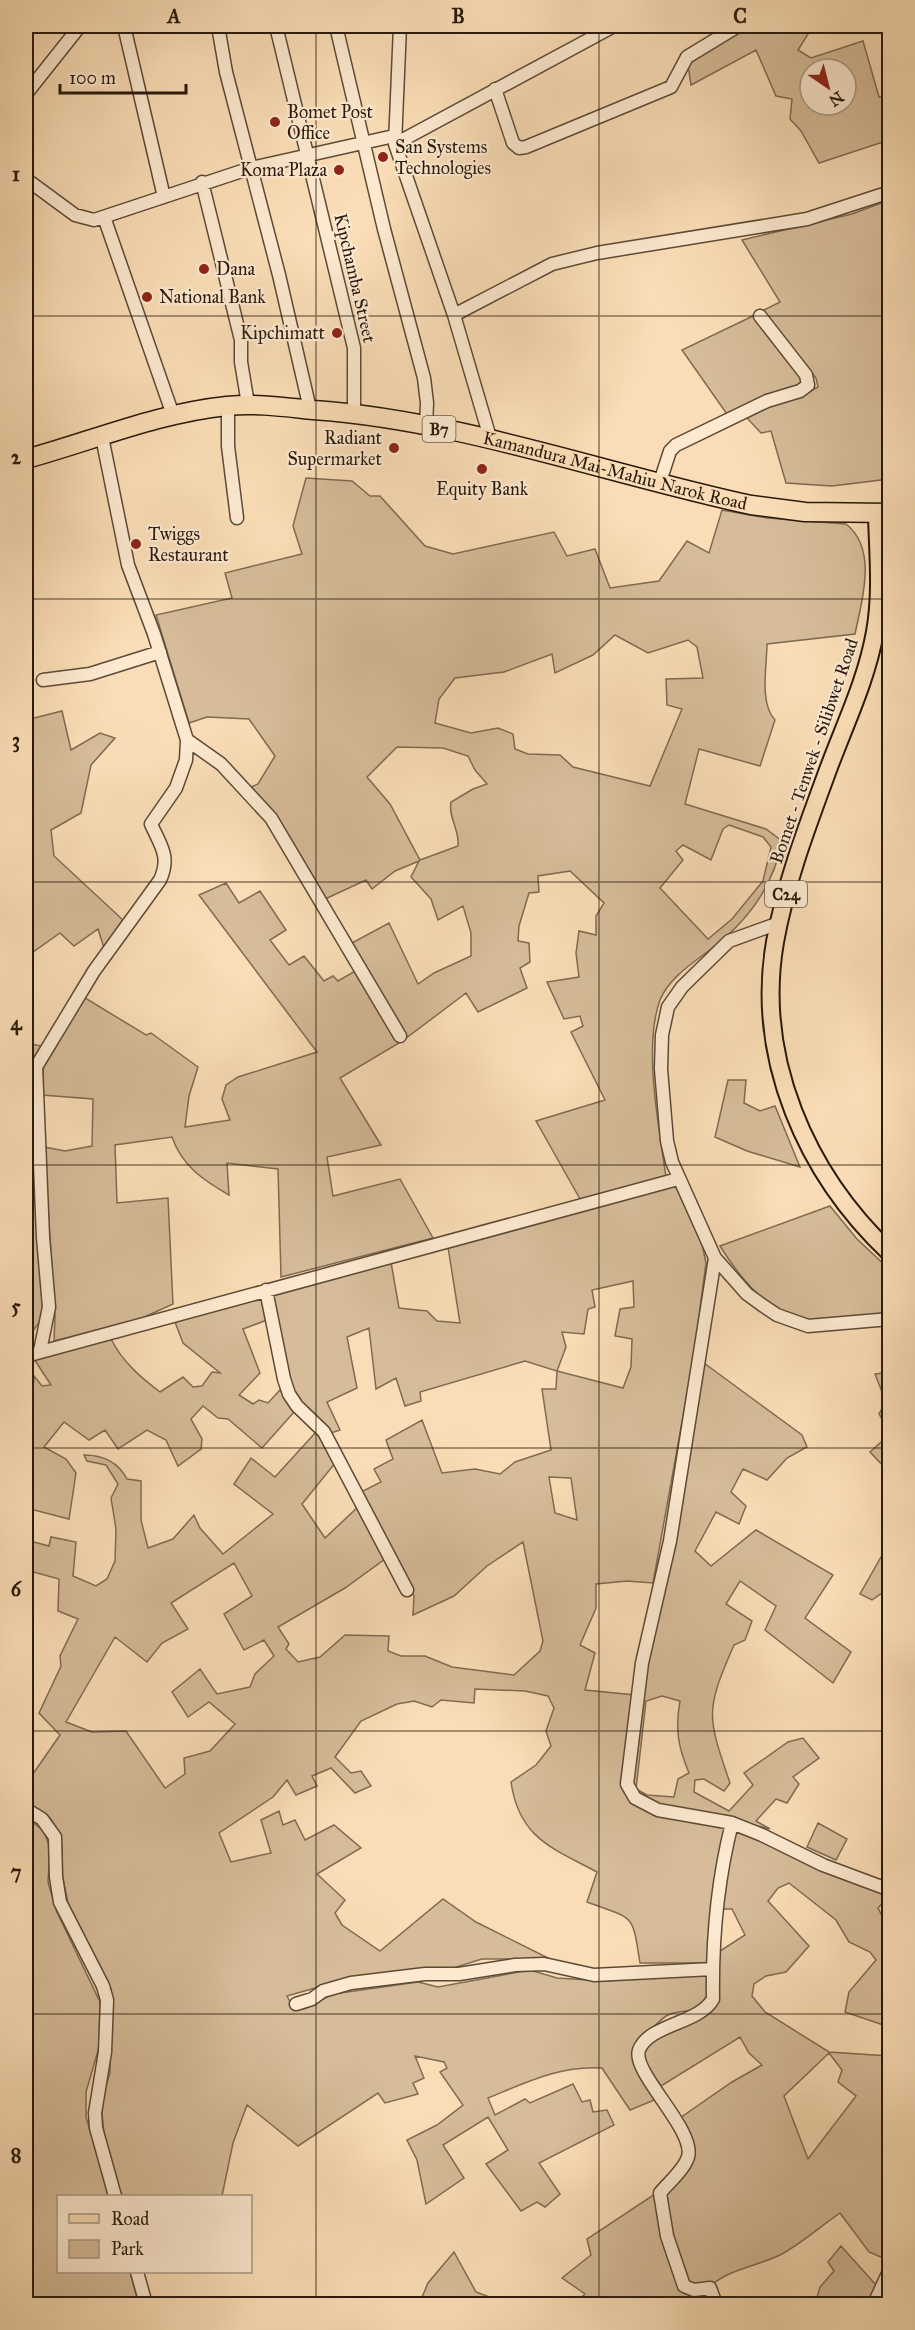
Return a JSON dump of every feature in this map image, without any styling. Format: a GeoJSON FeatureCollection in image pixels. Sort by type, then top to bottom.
{"type":"FeatureCollection","features":[{"type":"Feature","properties":{"kind":"highway","name":"Kamandura Mai-Mahiu Narok Road"},"geometry":{"type":"LineString","coordinates":[[26,459],[173,415],[248,404],[354,412],[426,426],[751,506],[786,511],[883,514]]}},
{"type":"Feature","properties":{"kind":"main road","name":"Bomet - Tenwek - Silibwet Road"},"geometry":{"type":"LineString","coordinates":[[883,514],[880,582],[872,645],[859,688],[793,869],[779,923],[773,966],[773,1026],[777,1057],[789,1105],[804,1137],[838,1195],[890,1253]]}},
{"type":"Feature","properties":{"kind":"street"},"geometry":{"type":"LineString","coordinates":[[26,94],[80,26]]}},
{"type":"Feature","properties":{"kind":"street"},"geometry":{"type":"LineString","coordinates":[[124,26],[164,196]]}},
{"type":"Feature","properties":{"kind":"street"},"geometry":{"type":"LineString","coordinates":[[218,26],[226,72],[299,354],[310,409]]}},
{"type":"Feature","properties":{"kind":"street","name":"Kipchamba Street"},"geometry":{"type":"LineString","coordinates":[[276,26],[354,348],[356,377],[354,412]]}},
{"type":"Feature","properties":{"kind":"street"},"geometry":{"type":"LineString","coordinates":[[336,26],[384,229],[424,378],[427,403],[426,426]]}},
{"type":"Feature","properties":{"kind":"street"},"geometry":{"type":"LineString","coordinates":[[400,26],[395,140],[454,315],[491,441]]}},
{"type":"Feature","properties":{"kind":"street"},"geometry":{"type":"LineString","coordinates":[[26,179],[81,218],[104,217],[202,182],[250,168],[307,154],[364,143],[395,140],[583,45],[614,26]]}},
{"type":"Feature","properties":{"kind":"street"},"geometry":{"type":"LineString","coordinates":[[495,89],[513,143],[519,148],[526,147],[671,87],[687,57],[738,26]]}},
{"type":"Feature","properties":{"kind":"street"},"geometry":{"type":"LineString","coordinates":[[202,182],[241,340],[241,362],[248,404]]}},
{"type":"Feature","properties":{"kind":"street"},"geometry":{"type":"LineString","coordinates":[[454,315],[552,264],[597,253],[807,219],[890,192]]}},
{"type":"Feature","properties":{"kind":"street"},"geometry":{"type":"LineString","coordinates":[[104,217],[173,415]]}},
{"type":"Feature","properties":{"kind":"street"},"geometry":{"type":"LineString","coordinates":[[659,485],[670,451],[676,445],[767,401],[800,392],[808,385],[806,375],[760,316]]}},
{"type":"Feature","properties":{"kind":"street"},"geometry":{"type":"LineString","coordinates":[[228,406],[228,446],[237,518]]}},
{"type":"Feature","properties":{"kind":"street"},"geometry":{"type":"LineString","coordinates":[[39,1351],[49,1307],[42,1237],[35,1077],[38,1060],[94,971],[160,880],[165,862],[165,851],[151,824],[176,788],[186,760],[187,740],[160,652],[128,565],[102,437]]}},
{"type":"Feature","properties":{"kind":"street"},"geometry":{"type":"LineString","coordinates":[[43,680],[90,674],[160,652]]}},
{"type":"Feature","properties":{"kind":"street"},"geometry":{"type":"LineString","coordinates":[[187,740],[221,764],[271,818],[399,1036]]}},
{"type":"Feature","properties":{"kind":"street"},"geometry":{"type":"LineString","coordinates":[[779,923],[729,941],[682,987],[668,1007],[662,1035],[661,1069],[667,1141],[678,1179],[715,1258],[747,1294],[777,1315],[790,1321],[819,1326],[890,1320]]}},
{"type":"Feature","properties":{"kind":"street"},"geometry":{"type":"LineString","coordinates":[[26,1139],[39,1143]]}},
{"type":"Feature","properties":{"kind":"street"},"geometry":{"type":"LineString","coordinates":[[26,1356],[678,1179]]}},
{"type":"Feature","properties":{"kind":"street"},"geometry":{"type":"LineString","coordinates":[[715,1258],[670,1541],[642,1663],[627,1784],[635,1798],[658,1810],[732,1823],[762,1834],[823,1865],[890,1890]]}},
{"type":"Feature","properties":{"kind":"street"},"geometry":{"type":"LineString","coordinates":[[266,1290],[289,1394],[328,1440],[407,1590]]}},
{"type":"Feature","properties":{"kind":"street"},"geometry":{"type":"LineString","coordinates":[[26,1809],[42,1820],[55,1837],[56,1877],[60,1902],[104,1986],[107,2000],[103,2074],[95,2113],[96,2128],[116,2195]]}},
{"type":"Feature","properties":{"kind":"street"},"geometry":{"type":"LineString","coordinates":[[716,2304],[710,2288],[687,2288],[681,2279],[667,2236],[660,2193],[685,2162],[688,2149],[666,2104],[640,2065],[638,2057],[641,2046],[663,2030],[708,2008],[713,1999],[712,1969],[719,1874],[732,1823]]}},
{"type":"Feature","properties":{"kind":"street"},"geometry":{"type":"LineString","coordinates":[[296,2004],[312,1999],[323,1991],[351,1983],[425,1974],[459,1974],[515,1965],[544,1964],[594,1975],[712,1969]]}},
{"type":"Feature","properties":{"kind":"street"},"geometry":{"type":"LineString","coordinates":[[873,2304],[890,2269]]}},
{"type":"Feature","properties":{"kind":"street"},"geometry":{"type":"LineString","coordinates":[[138,2273],[146,2304]]}},
{"type":"Feature","properties":{"kind":"green space"},"geometry":{"type":"Polygon","coordinates":[[[744,26],[813,26],[798,50],[809,57],[798,57],[798,117],[858,117],[858,57],[814,57],[863,41],[879,97],[889,94],[889,140],[819,163],[801,131],[790,119],[792,99],[776,96],[756,50],[691,85],[688,65],[744,26]]]}},
{"type":"Feature","properties":{"kind":"green space"},"geometry":{"type":"Polygon","coordinates":[[[889,200],[889,479],[832,486],[786,483],[771,431],[761,433],[747,418],[818,387],[816,378],[762,311],[780,302],[742,240],[852,214],[889,200]]]}},
{"type":"Feature","properties":{"kind":"green space"},"geometry":{"type":"Polygon","coordinates":[[[755,315],[803,378],[803,383],[729,417],[682,350],[755,315]]]}},
{"type":"Feature","properties":{"kind":"green space"},"geometry":{"type":"Polygon","coordinates":[[[306,478],[352,481],[370,496],[380,496],[425,546],[453,554],[554,532],[567,556],[595,549],[610,588],[659,581],[687,541],[709,553],[722,510],[767,518],[846,524],[856,535],[862,547],[865,576],[855,634],[767,644],[765,694],[770,713],[775,720],[760,766],[699,749],[685,804],[766,829],[782,841],[773,872],[749,913],[727,936],[677,976],[664,991],[660,1000],[655,1019],[653,1063],[666,1177],[580,1199],[536,1121],[605,1100],[571,1032],[583,1026],[580,1016],[564,1019],[547,982],[579,977],[576,953],[579,931],[596,935],[596,916],[604,903],[570,871],[538,876],[539,892],[529,893],[519,926],[518,941],[529,943],[530,962],[520,968],[527,988],[478,1012],[466,993],[405,1039],[350,944],[389,923],[418,984],[434,973],[471,956],[471,933],[463,906],[438,920],[431,899],[411,877],[419,861],[395,871],[372,889],[366,880],[323,900],[274,816],[251,787],[258,784],[275,756],[249,719],[207,717],[189,723],[156,615],[232,598],[225,573],[302,554],[293,526],[306,478]],[[615,635],[593,655],[555,673],[552,654],[504,672],[455,678],[439,699],[435,723],[471,733],[498,728],[513,734],[515,749],[528,754],[560,755],[573,767],[650,786],[682,709],[667,705],[666,679],[703,678],[697,647],[688,640],[648,653],[615,635]],[[397,747],[367,777],[390,804],[420,860],[458,846],[451,802],[487,784],[475,770],[468,756],[443,748],[397,747]],[[729,825],[723,829],[711,860],[683,845],[676,851],[683,860],[660,888],[708,939],[732,919],[763,881],[771,847],[763,837],[729,825]]]}},
{"type":"Feature","properties":{"kind":"green space"},"geometry":{"type":"Polygon","coordinates":[[[62,711],[71,750],[100,733],[115,738],[91,765],[81,813],[51,830],[54,856],[123,920],[104,948],[98,929],[74,946],[60,933],[26,957],[26,720],[62,711]]]}},
{"type":"Feature","properties":{"kind":"green space"},"geometry":{"type":"Polygon","coordinates":[[[226,883],[239,903],[260,891],[286,930],[270,940],[289,965],[304,956],[324,981],[333,976],[338,981],[357,970],[399,1043],[340,1078],[381,1145],[327,1157],[333,1196],[400,1179],[433,1238],[281,1277],[278,1169],[227,1163],[229,1195],[194,1171],[181,1156],[172,1137],[115,1145],[117,1203],[168,1198],[173,1304],[140,1319],[54,1341],[55,1316],[44,1147],[65,1151],[92,1146],[93,1099],[42,1095],[44,1058],[82,996],[146,1035],[151,1033],[198,1067],[189,1096],[185,1127],[230,1120],[222,1099],[226,1085],[238,1077],[317,1052],[199,895],[226,883]]]}},
{"type":"Feature","properties":{"kind":"green space"},"geometry":{"type":"Polygon","coordinates":[[[26,1043],[41,1046],[31,1068],[33,1133],[26,1132],[26,1043]]]}},
{"type":"Feature","properties":{"kind":"green space"},"geometry":{"type":"Polygon","coordinates":[[[728,1080],[746,1080],[744,1103],[760,1111],[775,1106],[800,1167],[747,1151],[715,1137],[728,1080]]]}},
{"type":"Feature","properties":{"kind":"green space"},"geometry":{"type":"Polygon","coordinates":[[[26,1150],[33,1155],[45,1296],[41,1320],[26,1340],[26,1150]]]}},
{"type":"Feature","properties":{"kind":"green space"},"geometry":{"type":"Polygon","coordinates":[[[675,1185],[702,1244],[706,1263],[693,1361],[653,1583],[627,1581],[596,1584],[596,1608],[580,1645],[595,1653],[585,1690],[635,1695],[629,1798],[726,1826],[709,1963],[640,1963],[635,1934],[629,1920],[587,1902],[597,1872],[552,1848],[530,1829],[521,1816],[511,1782],[536,1765],[551,1746],[546,1731],[554,1708],[548,1696],[525,1691],[475,1689],[474,1703],[441,1700],[432,1707],[414,1701],[397,1704],[361,1721],[335,1757],[351,1773],[361,1771],[371,1786],[355,1793],[331,1768],[312,1776],[317,1786],[296,1795],[287,1780],[273,1797],[219,1833],[231,1862],[271,1853],[261,1820],[279,1811],[283,1825],[295,1820],[305,1840],[334,1825],[361,1848],[317,1874],[345,1900],[335,1913],[342,1925],[380,1951],[443,1899],[476,1922],[550,1959],[482,1959],[450,1969],[357,1976],[287,1996],[294,2009],[304,2009],[333,1994],[418,1982],[438,1987],[530,1970],[557,1978],[604,1981],[708,1974],[707,2003],[698,2009],[666,2016],[640,2039],[635,2048],[634,2064],[657,2099],[630,2110],[602,2068],[558,2072],[488,2098],[495,2115],[525,2099],[530,2103],[573,2084],[582,2102],[590,2100],[593,2112],[607,2110],[614,2125],[539,2163],[560,2194],[545,2207],[537,2202],[521,2211],[486,2164],[508,2150],[488,2117],[443,2145],[464,2178],[426,2204],[417,2160],[407,2140],[437,2125],[463,2105],[440,2072],[447,2068],[444,2062],[415,2056],[424,2078],[413,2083],[418,2094],[385,2103],[378,2093],[298,2146],[247,2105],[233,2143],[222,2195],[120,2195],[104,2134],[101,2102],[110,2073],[111,1989],[69,1908],[62,1874],[62,1846],[58,1831],[50,1818],[26,1804],[26,1784],[60,1735],[39,1713],[61,1666],[60,1656],[78,1619],[58,1611],[59,1579],[26,1570],[26,1540],[49,1546],[51,1537],[76,1542],[73,1576],[96,1586],[107,1579],[115,1561],[116,1529],[111,1498],[118,1484],[106,1465],[87,1461],[84,1455],[91,1455],[104,1458],[114,1464],[127,1479],[141,1481],[141,1520],[148,1548],[173,1539],[194,1515],[200,1528],[223,1554],[273,1514],[234,1484],[251,1458],[275,1477],[316,1432],[323,1438],[336,1462],[302,1504],[325,1538],[359,1506],[385,1559],[345,1588],[278,1627],[289,1644],[286,1649],[298,1662],[320,1657],[345,1635],[389,1636],[388,1651],[401,1656],[425,1656],[452,1667],[514,1675],[540,1651],[543,1641],[523,1542],[487,1566],[454,1596],[413,1615],[414,1596],[361,1492],[381,1482],[374,1469],[393,1459],[386,1440],[422,1420],[442,1473],[475,1469],[500,1474],[515,1462],[551,1450],[542,1389],[556,1389],[557,1371],[525,1361],[420,1392],[421,1401],[405,1406],[396,1378],[376,1389],[369,1328],[347,1337],[357,1388],[327,1402],[340,1430],[331,1433],[301,1401],[290,1383],[273,1295],[391,1262],[399,1308],[427,1311],[437,1321],[460,1323],[448,1247],[675,1185]],[[633,1281],[592,1290],[595,1307],[588,1309],[584,1334],[562,1332],[566,1347],[557,1371],[623,1388],[631,1367],[632,1339],[615,1336],[620,1309],[634,1307],[633,1281]],[[549,1477],[555,1513],[577,1520],[571,1478],[549,1477]],[[234,1563],[171,1603],[188,1629],[162,1643],[147,1662],[115,1637],[66,1722],[92,1732],[126,1731],[165,1788],[185,1774],[184,1758],[210,1751],[235,1724],[209,1702],[188,1717],[172,1692],[200,1669],[217,1694],[250,1687],[255,1674],[274,1656],[264,1640],[244,1650],[224,1614],[252,1596],[234,1563]]]}},
{"type":"Feature","properties":{"kind":"green space"},"geometry":{"type":"Polygon","coordinates":[[[830,1206],[857,1239],[889,1269],[889,1317],[823,1322],[788,1315],[764,1300],[744,1280],[720,1246],[830,1206]]]}},
{"type":"Feature","properties":{"kind":"green space"},"geometry":{"type":"Polygon","coordinates":[[[262,1298],[267,1320],[243,1329],[260,1373],[239,1395],[253,1404],[259,1400],[268,1403],[280,1390],[295,1411],[262,1448],[228,1419],[218,1418],[203,1406],[191,1419],[202,1439],[201,1449],[178,1466],[166,1440],[147,1430],[118,1449],[105,1430],[89,1440],[64,1422],[44,1447],[66,1459],[76,1473],[69,1519],[26,1508],[26,1396],[33,1388],[34,1376],[42,1386],[51,1385],[34,1359],[111,1339],[132,1368],[160,1392],[183,1377],[193,1387],[202,1386],[212,1372],[220,1373],[183,1343],[175,1322],[262,1298]]]}},
{"type":"Feature","properties":{"kind":"green space"},"geometry":{"type":"Polygon","coordinates":[[[704,1363],[802,1435],[807,1447],[787,1458],[767,1480],[743,1469],[731,1492],[746,1506],[739,1524],[716,1512],[695,1551],[711,1566],[756,1530],[833,1575],[805,1618],[851,1652],[833,1683],[765,1630],[776,1606],[740,1581],[726,1604],[752,1621],[745,1640],[734,1645],[718,1685],[712,1714],[717,1742],[730,1783],[724,1791],[704,1779],[695,1780],[694,1792],[729,1811],[753,1785],[744,1773],[788,1742],[803,1738],[819,1758],[793,1777],[799,1784],[787,1803],[776,1799],[756,1821],[770,1829],[734,1820],[682,1813],[635,1795],[631,1786],[648,1655],[704,1363]],[[662,1696],[646,1701],[636,1789],[647,1795],[674,1797],[678,1779],[689,1773],[678,1738],[680,1701],[662,1696]]]}},
{"type":"Feature","properties":{"kind":"green space"},"geometry":{"type":"Polygon","coordinates":[[[890,1372],[889,1431],[879,1414],[886,1402],[875,1374],[890,1372]]]}},
{"type":"Feature","properties":{"kind":"green space"},"geometry":{"type":"Polygon","coordinates":[[[889,1435],[889,1472],[870,1452],[889,1435]]]}},
{"type":"Feature","properties":{"kind":"green space"},"geometry":{"type":"Polygon","coordinates":[[[889,1543],[889,1588],[872,1600],[860,1594],[889,1543]]]}},
{"type":"Feature","properties":{"kind":"green space"},"geometry":{"type":"Polygon","coordinates":[[[26,1817],[44,1831],[50,1849],[48,1882],[56,1910],[100,2002],[99,2047],[86,2092],[86,2117],[109,2195],[57,2195],[57,2273],[130,2273],[139,2304],[26,2304],[26,1817]]]}},
{"type":"Feature","properties":{"kind":"green space"},"geometry":{"type":"Polygon","coordinates":[[[818,1823],[847,1839],[836,1860],[807,1847],[818,1823]]]}},
{"type":"Feature","properties":{"kind":"green space"},"geometry":{"type":"Polygon","coordinates":[[[734,1828],[803,1861],[889,1896],[878,1908],[889,1929],[889,1937],[884,1941],[889,1949],[889,2027],[845,2012],[849,1992],[876,1960],[870,1952],[849,1942],[836,1920],[789,1883],[778,1888],[768,1901],[809,1946],[786,1972],[766,1976],[754,1984],[752,1996],[765,2012],[829,2052],[889,2056],[888,2260],[869,2252],[840,2213],[797,2245],[774,2258],[737,2271],[713,2284],[707,2282],[695,2285],[686,2280],[665,2213],[664,2196],[684,2175],[692,2161],[691,2145],[680,2118],[732,2082],[762,2065],[749,2053],[740,2037],[661,2086],[642,2060],[648,2047],[657,2038],[704,2017],[713,2010],[719,1995],[717,1953],[745,1935],[732,1909],[721,1909],[734,1828]],[[829,2053],[784,2096],[808,2159],[856,2096],[838,2082],[842,2070],[829,2053]]]}},
{"type":"Feature","properties":{"kind":"green space"},"geometry":{"type":"Polygon","coordinates":[[[655,2194],[681,2289],[704,2290],[712,2304],[574,2304],[585,2294],[562,2278],[591,2255],[587,2239],[655,2194]]]}},
{"type":"Feature","properties":{"kind":"green space"},"geometry":{"type":"Polygon","coordinates":[[[841,2246],[877,2286],[867,2303],[815,2304],[820,2287],[834,2271],[828,2262],[841,2246]]]}},
{"type":"Feature","properties":{"kind":"green space"},"geometry":{"type":"Polygon","coordinates":[[[454,2252],[476,2292],[508,2304],[425,2304],[420,2302],[428,2283],[454,2252]]]}},
{"type":"Feature","properties":{"kind":"place","name":"Bomet Post Office"},"geometry":{"type":"Point","coordinates":[275,122]}},
{"type":"Feature","properties":{"kind":"place","name":"San Systems Technologies"},"geometry":{"type":"Point","coordinates":[383,157]}},
{"type":"Feature","properties":{"kind":"place","name":"Koma Plaza"},"geometry":{"type":"Point","coordinates":[339,170]}},
{"type":"Feature","properties":{"kind":"place","name":"Dana"},"geometry":{"type":"Point","coordinates":[204,269]}},
{"type":"Feature","properties":{"kind":"place","name":"National Bank"},"geometry":{"type":"Point","coordinates":[147,297]}},
{"type":"Feature","properties":{"kind":"place","name":"Kipchimatt"},"geometry":{"type":"Point","coordinates":[337,333]}},
{"type":"Feature","properties":{"kind":"place","name":"Radiant Supermarket"},"geometry":{"type":"Point","coordinates":[394,448]}},
{"type":"Feature","properties":{"kind":"place","name":"Equity Bank"},"geometry":{"type":"Point","coordinates":[482,469]}},
{"type":"Feature","properties":{"kind":"place","name":"Twiggs Restaurant"},"geometry":{"type":"Point","coordinates":[136,544]}}]}
